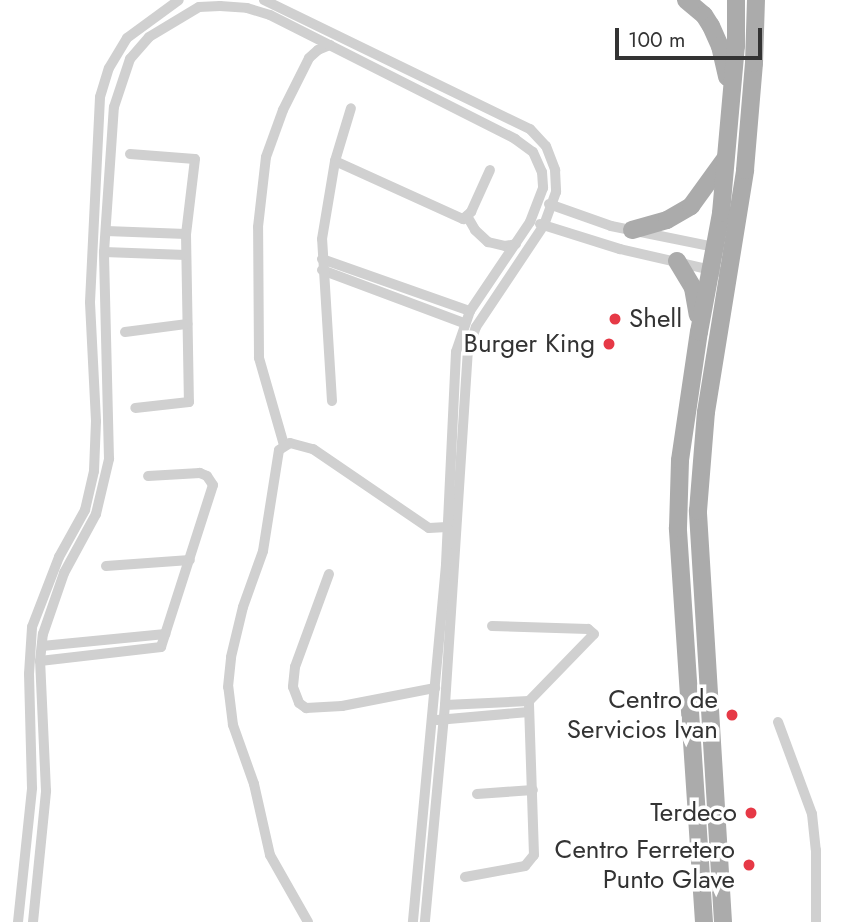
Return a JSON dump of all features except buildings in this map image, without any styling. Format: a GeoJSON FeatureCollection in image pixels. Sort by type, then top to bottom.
{"type":"FeatureCollection","features":[{"type":"Feature","properties":{"kind":"main road"},"geometry":{"type":"LineString","coordinates":[[686,0],[704,15],[711,26],[720,46],[731,92]]}},
{"type":"Feature","properties":{"kind":"main road"},"geometry":{"type":"LineString","coordinates":[[723,922],[698,511],[719,272],[714,247],[727,156],[736,46],[736,0]]}},
{"type":"Feature","properties":{"kind":"main road"},"geometry":{"type":"LineString","coordinates":[[704,922],[678,528],[684,422],[699,332],[719,272],[732,251],[746,156],[755,0]]}},
{"type":"Feature","properties":{"kind":"main road"},"geometry":{"type":"LineString","coordinates":[[632,230],[667,220],[691,206],[727,156]]}},
{"type":"Feature","properties":{"kind":"main road"},"geometry":{"type":"LineString","coordinates":[[677,261],[693,288],[699,332]]}},
{"type":"Feature","properties":{"kind":"street"},"geometry":{"type":"LineString","coordinates":[[18,922],[32,788],[29,674],[32,627],[59,557],[85,510],[94,471],[96,421],[90,289],[100,97],[109,68],[127,38],[179,0]]}},
{"type":"Feature","properties":{"kind":"street"},"geometry":{"type":"LineString","coordinates":[[264,0],[530,129],[546,146],[555,170],[553,206],[544,225],[476,327],[468,349],[445,705],[438,719],[413,922]]}},
{"type":"Feature","properties":{"kind":"street"},"geometry":{"type":"LineString","coordinates":[[33,922],[46,791],[40,662],[42,646],[47,617],[64,573],[102,498],[108,459],[104,252],[114,107],[130,59],[149,37],[200,7],[220,6],[247,8],[270,15],[515,139],[533,152],[542,172],[539,201],[530,222],[470,311],[456,352],[435,688],[438,719],[425,922]]}},
{"type":"Feature","properties":{"kind":"street"},"geometry":{"type":"LineString","coordinates":[[284,445],[259,358],[258,227],[266,157],[283,110],[309,58],[330,45]]}},
{"type":"Feature","properties":{"kind":"street"},"geometry":{"type":"LineString","coordinates":[[332,401],[322,265],[323,227],[335,161],[351,108]]}},
{"type":"Feature","properties":{"kind":"street"},"geometry":{"type":"LineString","coordinates":[[130,154],[195,159],[186,234],[189,401],[135,408]]}},
{"type":"Feature","properties":{"kind":"street"},"geometry":{"type":"LineString","coordinates":[[335,161],[457,217],[467,216]]}},
{"type":"Feature","properties":{"kind":"street"},"geometry":{"type":"LineString","coordinates":[[467,216],[490,170]]}},
{"type":"Feature","properties":{"kind":"street"},"geometry":{"type":"LineString","coordinates":[[539,201],[609,226],[732,251]]}},
{"type":"Feature","properties":{"kind":"street"},"geometry":{"type":"LineString","coordinates":[[467,216],[475,230],[488,242],[505,246],[516,244]]}},
{"type":"Feature","properties":{"kind":"street"},"geometry":{"type":"LineString","coordinates":[[530,222],[604,244],[719,272]]}},
{"type":"Feature","properties":{"kind":"street"},"geometry":{"type":"LineString","coordinates":[[604,244],[609,226]]}},
{"type":"Feature","properties":{"kind":"street"},"geometry":{"type":"LineString","coordinates":[[106,231],[186,234]]}},
{"type":"Feature","properties":{"kind":"street"},"geometry":{"type":"LineString","coordinates":[[104,252],[186,255]]}},
{"type":"Feature","properties":{"kind":"street"},"geometry":{"type":"LineString","coordinates":[[322,265],[470,311]]}},
{"type":"Feature","properties":{"kind":"street"},"geometry":{"type":"LineString","coordinates":[[322,265],[464,323]]}},
{"type":"Feature","properties":{"kind":"street"},"geometry":{"type":"LineString","coordinates":[[125,332],[187,324]]}},
{"type":"Feature","properties":{"kind":"street"},"geometry":{"type":"LineString","coordinates":[[307,922],[270,855],[254,784],[233,725],[228,687],[243,607],[263,551],[279,450],[284,445],[299,444],[313,449],[429,528],[447,527]]}},
{"type":"Feature","properties":{"kind":"street"},"geometry":{"type":"LineString","coordinates":[[40,662],[162,647],[213,485],[207,476],[200,473],[148,475]]}},
{"type":"Feature","properties":{"kind":"street"},"geometry":{"type":"LineString","coordinates":[[106,566],[190,560]]}},
{"type":"Feature","properties":{"kind":"street"},"geometry":{"type":"LineString","coordinates":[[329,574],[295,667],[293,687],[299,703],[306,708],[342,706],[435,688]]}},
{"type":"Feature","properties":{"kind":"street"},"geometry":{"type":"LineString","coordinates":[[438,719],[529,706],[593,637],[592,632],[492,626]]}},
{"type":"Feature","properties":{"kind":"street"},"geometry":{"type":"LineString","coordinates":[[42,646],[165,634]]}},
{"type":"Feature","properties":{"kind":"street"},"geometry":{"type":"LineString","coordinates":[[445,705],[529,706]]}},
{"type":"Feature","properties":{"kind":"street"},"geometry":{"type":"LineString","coordinates":[[465,877],[529,863],[534,855],[529,706]]}},
{"type":"Feature","properties":{"kind":"street"},"geometry":{"type":"LineString","coordinates":[[778,722],[812,814],[816,850],[816,922]]}},
{"type":"Feature","properties":{"kind":"street"},"geometry":{"type":"LineString","coordinates":[[477,794],[533,790]]}},
{"type":"Feature","properties":{"kind":"place","name":"Shell"},"geometry":{"type":"Point","coordinates":[615,319]}},
{"type":"Feature","properties":{"kind":"place","name":"Burger King"},"geometry":{"type":"Point","coordinates":[609,344]}},
{"type":"Feature","properties":{"kind":"place","name":"Centro de Servicios Ivan"},"geometry":{"type":"Point","coordinates":[732,715]}},
{"type":"Feature","properties":{"kind":"place","name":"Terdeco"},"geometry":{"type":"Point","coordinates":[751,813]}},
{"type":"Feature","properties":{"kind":"place","name":"Centro Ferretero Punto Glave"},"geometry":{"type":"Point","coordinates":[749,865]}}]}
